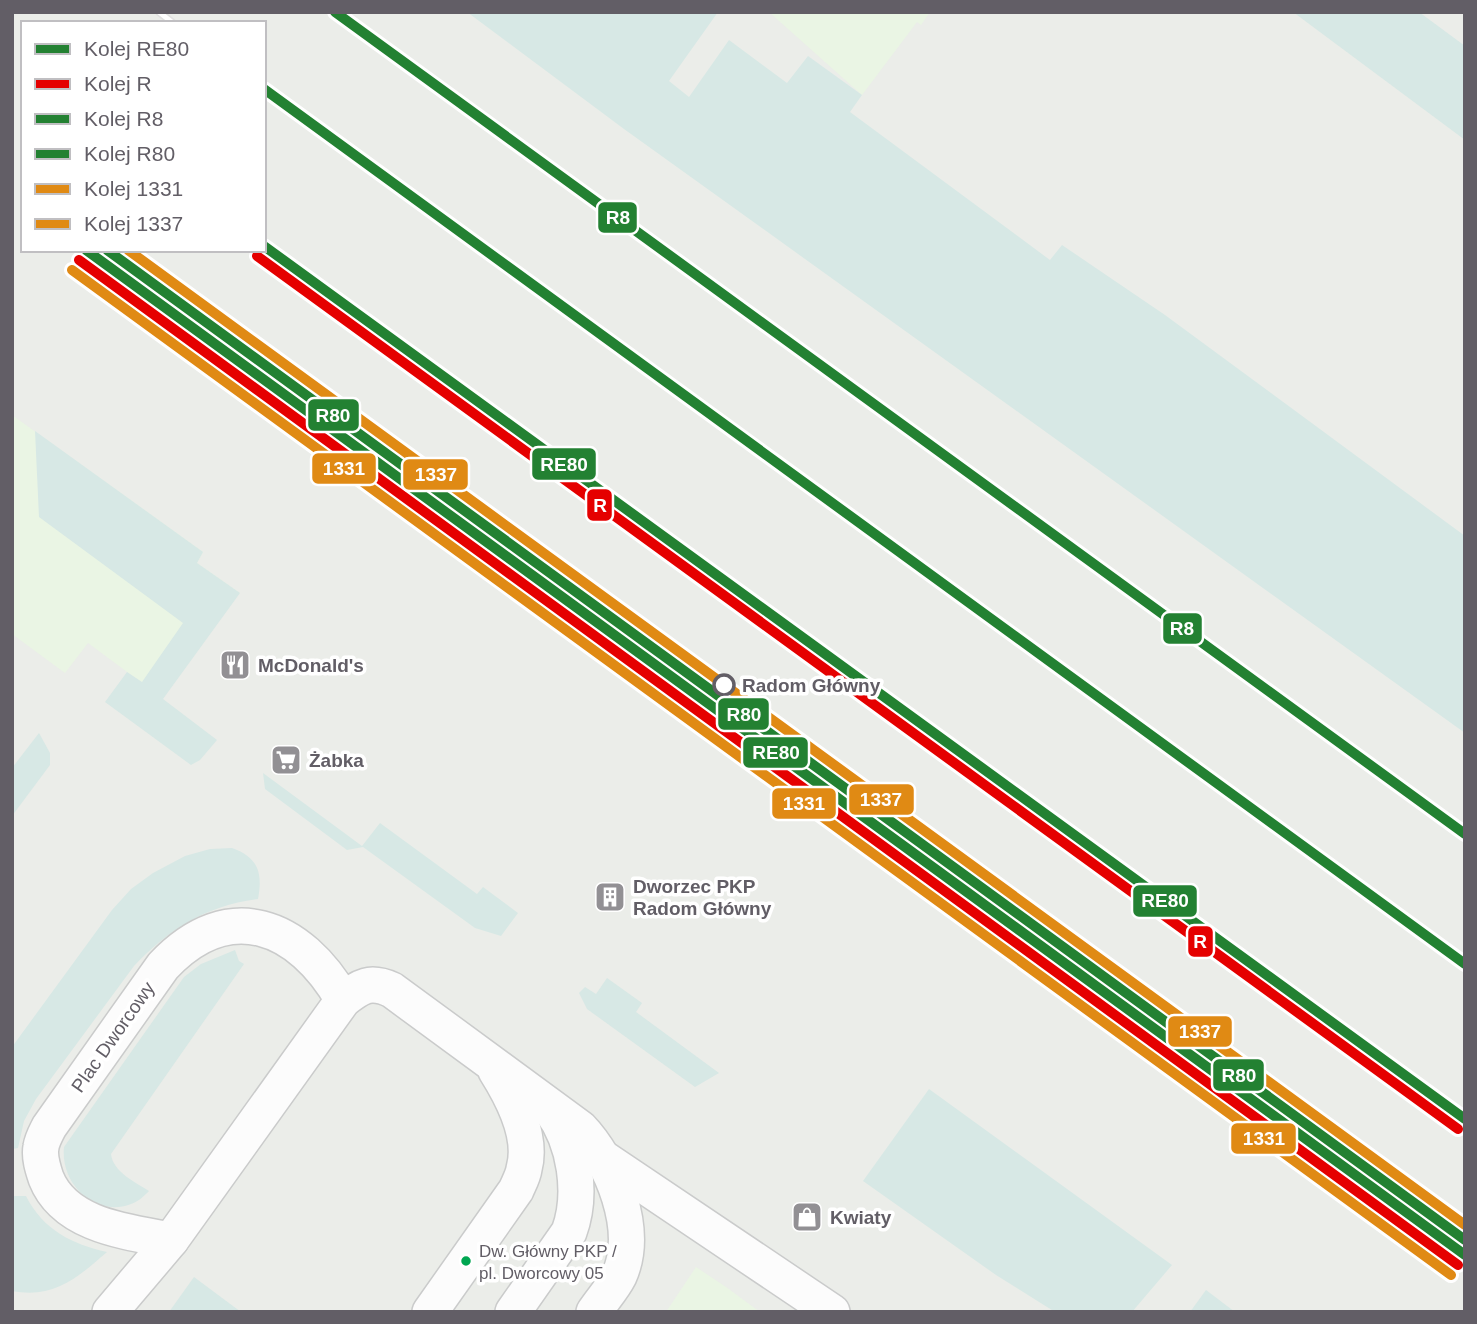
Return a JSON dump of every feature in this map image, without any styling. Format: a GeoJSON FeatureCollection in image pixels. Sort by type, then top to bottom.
{"type":"FeatureCollection","features":[{"type":"Feature","properties":{"kind":"lane","name":"Plac Dworcowy"},"geometry":{"type":"LineString","coordinates":[[171,1240],[90,1221],[67,1207],[49,1185],[42,1167],[41,1147],[49,1127],[163,965],[184,945],[203,935],[239,926],[256,925],[271,929],[307,952],[322,968],[343,1000]]}},
{"type":"Feature","properties":{"kind":"lane"},"geometry":{"type":"LineString","coordinates":[[110,1312],[171,1240],[343,1000],[369,984],[382,985],[392,990],[490,1061],[580,1128],[606,1160],[620,1199],[625,1246],[620,1275],[594,1312]]}},
{"type":"Feature","properties":{"kind":"lane"},"geometry":{"type":"LineString","coordinates":[[430,1312],[516,1189],[525,1169],[526,1146],[521,1122],[490,1061]]}},
{"type":"Feature","properties":{"kind":"lane"},"geometry":{"type":"LineString","coordinates":[[513,1312],[569,1232],[574,1219],[575,1177],[571,1154],[560,1121],[547,1104]]}},
{"type":"Feature","properties":{"kind":"lane"},"geometry":{"type":"LineString","coordinates":[[606,1160],[831,1312]]}},
{"type":"Feature","properties":{"kind":"shaded area"},"geometry":{"type":"Polygon","coordinates":[[[467,12],[718,12],[669,81],[689,97],[729,40],[787,83],[808,56],[862,95],[850,112],[1050,260],[1062,245],[1165,315],[1465,536],[1465,733],[624,129],[467,12]]]}},
{"type":"Feature","properties":{"kind":"shaded area"},"geometry":{"type":"Polygon","coordinates":[[[769,12],[930,12],[921,25],[917,22],[862,95],[769,12]]]}},
{"type":"Feature","properties":{"kind":"shaded area"},"geometry":{"type":"Polygon","coordinates":[[[1293,12],[1419,12],[1465,46],[1465,140],[1293,12]]]}},
{"type":"Feature","properties":{"kind":"shaded area"},"geometry":{"type":"Polygon","coordinates":[[[12,415],[203,552],[197,563],[240,593],[142,683],[88,643],[65,673],[12,634],[12,415]]]}},
{"type":"Feature","properties":{"kind":"shaded area"},"geometry":{"type":"Polygon","coordinates":[[[35,431],[203,552],[197,563],[240,593],[163,699],[217,740],[200,760],[191,765],[105,702],[127,672],[142,682],[183,623],[39,517],[35,431]]]}},
{"type":"Feature","properties":{"kind":"shaded area"},"geometry":{"type":"Polygon","coordinates":[[[39,733],[50,753],[50,765],[12,816],[12,768],[39,733]]]}},
{"type":"Feature","properties":{"kind":"shaded area"},"geometry":{"type":"Polygon","coordinates":[[[263,773],[362,846],[380,823],[477,894],[483,887],[518,913],[501,936],[475,928],[363,847],[347,850],[265,789],[263,773]]]}},
{"type":"Feature","properties":{"kind":"shaded area"},"geometry":{"type":"Polygon","coordinates":[[[232,848],[248,856],[257,867],[260,881],[258,899],[222,907],[190,921],[161,941],[134,966],[36,1099],[24,1121],[18,1148],[12,1149],[12,1047],[112,910],[131,889],[153,873],[185,856],[210,849],[232,848]]]}},
{"type":"Feature","properties":{"kind":"shaded area"},"geometry":{"type":"Polygon","coordinates":[[[235,950],[239,961],[244,964],[111,1154],[120,1171],[149,1191],[136,1202],[117,1207],[92,1202],[74,1185],[64,1160],[64,1147],[184,977],[201,964],[235,950]]]}},
{"type":"Feature","properties":{"kind":"shaded area"},"geometry":{"type":"Polygon","coordinates":[[[607,978],[642,1003],[636,1012],[719,1073],[695,1087],[587,1009],[579,993],[585,987],[596,994],[607,978]]]}},
{"type":"Feature","properties":{"kind":"shaded area"},"geometry":{"type":"Polygon","coordinates":[[[929,1089],[1172,1265],[1132,1312],[1055,1312],[996,1275],[863,1181],[929,1089]]]}},
{"type":"Feature","properties":{"kind":"shaded area"},"geometry":{"type":"Polygon","coordinates":[[[12,1196],[26,1196],[50,1227],[70,1240],[107,1252],[75,1278],[53,1289],[27,1293],[12,1291],[12,1196]]]}},
{"type":"Feature","properties":{"kind":"shaded area"},"geometry":{"type":"Polygon","coordinates":[[[696,1267],[726,1287],[760,1312],[666,1312],[696,1267]]]}},
{"type":"Feature","properties":{"kind":"shaded area"},"geometry":{"type":"Polygon","coordinates":[[[194,1277],[241,1312],[169,1312],[194,1277]]]}},
{"type":"Feature","properties":{"kind":"shaded area"},"geometry":{"type":"Polygon","coordinates":[[[1206,1290],[1235,1312],[1190,1312],[1206,1290]]]}},
{"type":"Feature","properties":{"kind":"railway"},"geometry":{"type":"LineString","coordinates":[[159,12],[170,21]]}},
{"type":"Feature","properties":{"kind":"rail line","name":"R8"},"geometry":{"type":"LineString","coordinates":[[335,12],[1465,834]]}},
{"type":"Feature","properties":{"kind":"rail line","name":"R8"},"geometry":{"type":"LineString","coordinates":[[266,90],[1465,964]]}},
{"type":"Feature","properties":{"kind":"rail line","name":"RE80"},"geometry":{"type":"LineString","coordinates":[[266,247],[1465,1119]]}},
{"type":"Feature","properties":{"kind":"rail line","name":"RE80"},"geometry":{"type":"LineString","coordinates":[[89,252],[1465,1255]]}},
{"type":"Feature","properties":{"kind":"rail line","name":"R80"},"geometry":{"type":"LineString","coordinates":[[110,252],[1465,1240]]}},
{"type":"Feature","properties":{"kind":"rail line","name":"1337"},"geometry":{"type":"LineString","coordinates":[[131,252],[1465,1225]]}},
{"type":"Feature","properties":{"kind":"rail line","name":"R"},"geometry":{"type":"LineString","coordinates":[[257,256],[1458,1129]]}},
{"type":"Feature","properties":{"kind":"rail line","name":"R"},"geometry":{"type":"LineString","coordinates":[[79,260],[1458,1265]]}},
{"type":"Feature","properties":{"kind":"rail line","name":"1331"},"geometry":{"type":"LineString","coordinates":[[72,270],[1451,1275]]}},
{"type":"Feature","properties":{"kind":"place","name":"McDonald's"},"geometry":{"type":"Point","coordinates":[235,665]}},
{"type":"Feature","properties":{"kind":"place","name":"Radom Główny"},"geometry":{"type":"Point","coordinates":[724,685]}},
{"type":"Feature","properties":{"kind":"place","name":"Żabka"},"geometry":{"type":"Point","coordinates":[286,760]}},
{"type":"Feature","properties":{"kind":"place","name":"Dworzec PKP Radom Główny"},"geometry":{"type":"Point","coordinates":[610,897]}},
{"type":"Feature","properties":{"kind":"place","name":"Kwiaty"},"geometry":{"type":"Point","coordinates":[807,1217]}},
{"type":"Feature","properties":{"kind":"place","name":"Dw. Główny PKP / pl. Dworcowy 05"},"geometry":{"type":"Point","coordinates":[466,1261]}}]}
